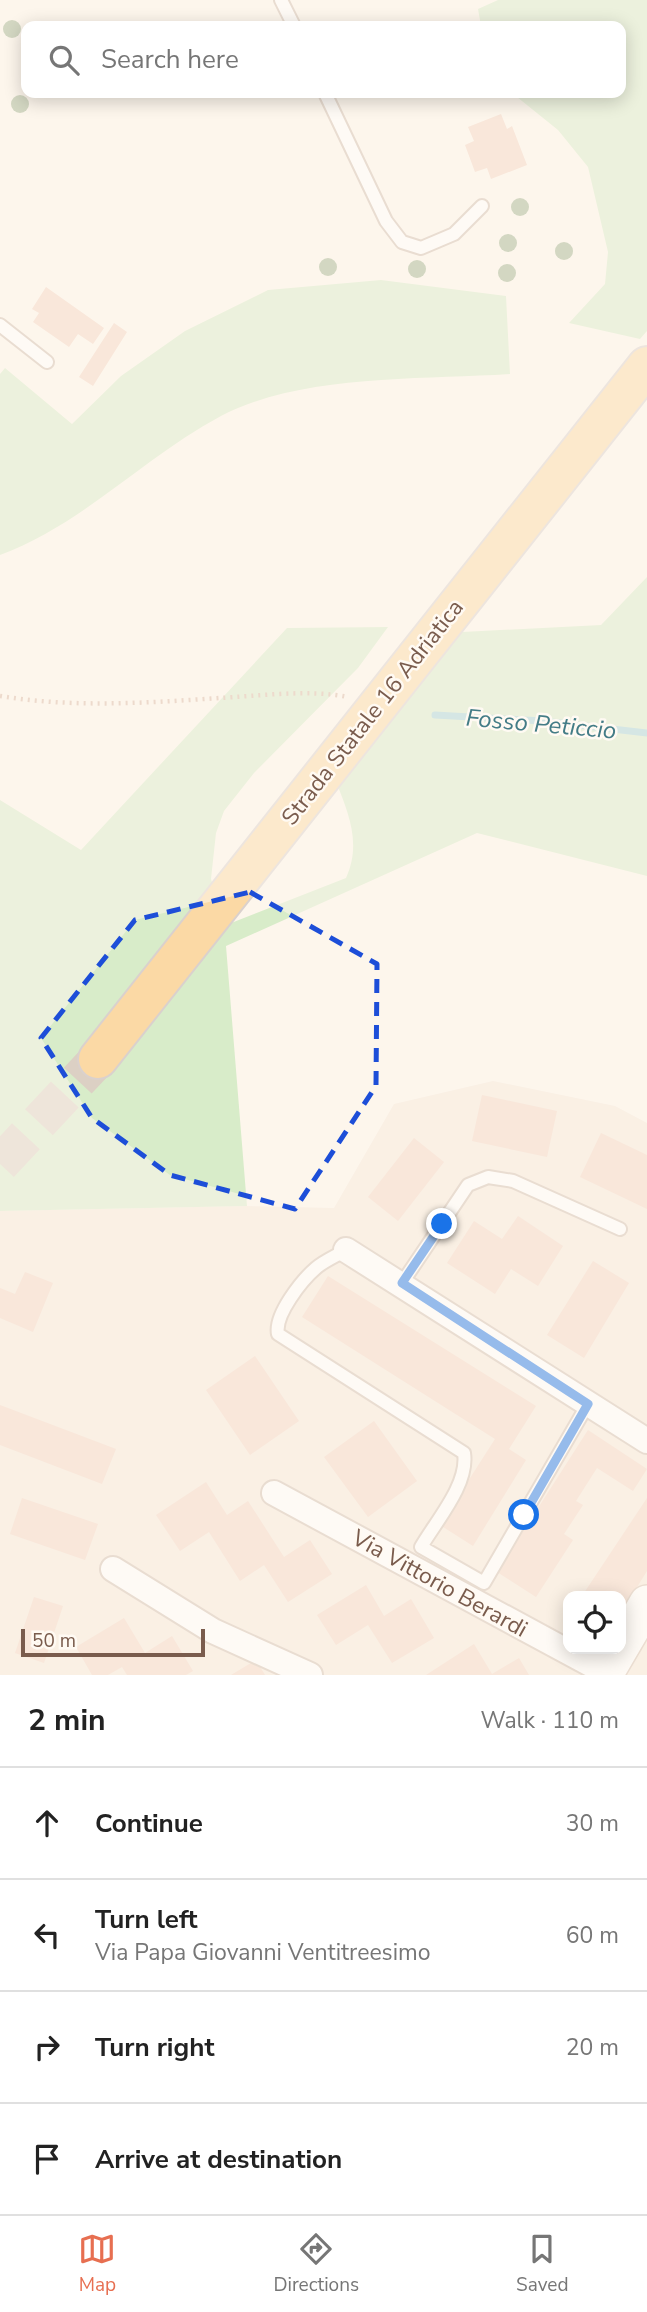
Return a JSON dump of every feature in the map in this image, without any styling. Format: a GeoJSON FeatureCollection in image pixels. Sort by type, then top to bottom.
{"type":"FeatureCollection","features":[{"type":"Feature","properties":{"kind":"main road","name":"Strada Statale 16 Adriatica"},"geometry":{"type":"LineString","coordinates":[[98,1059],[647,366]]}},
{"type":"Feature","properties":{"kind":"street"},"geometry":{"type":"LineString","coordinates":[[345,1250],[402,1283],[647,1441]]}},
{"type":"Feature","properties":{"kind":"street","name":"Via Vittorio Berardi"},"geometry":{"type":"LineString","coordinates":[[274,1493],[606,1674],[647,1604]]}},
{"type":"Feature","properties":{"kind":"street"},"geometry":{"type":"LineString","coordinates":[[113,1569],[213,1631],[310,1675]]}},
{"type":"Feature","properties":{"kind":"lane"},"geometry":{"type":"LineString","coordinates":[[281,0],[292,21]]}},
{"type":"Feature","properties":{"kind":"lane"},"geometry":{"type":"LineString","coordinates":[[327,98],[387,221],[402,242],[421,248],[454,233],[482,206]]}},
{"type":"Feature","properties":{"kind":"lane"},"geometry":{"type":"LineString","coordinates":[[0,325],[47,362]]}},
{"type":"Feature","properties":{"kind":"lane"},"geometry":{"type":"LineString","coordinates":[[402,1283],[468,1185],[488,1177],[513,1181],[620,1229]]}},
{"type":"Feature","properties":{"kind":"lane"},"geometry":{"type":"LineString","coordinates":[[345,1250],[316,1268],[281,1312],[276,1326],[278,1334],[464,1453],[466,1463],[460,1480],[421,1547],[484,1583],[588,1404]]}},
{"type":"Feature","properties":{"kind":"path"},"geometry":{"type":"LineString","coordinates":[[0,696],[48,704],[328,695],[379,704]]}},
{"type":"Feature","properties":{"kind":"highlighted area"},"geometry":{"type":"Polygon","coordinates":[[[250,892],[377,964],[376,1086],[295,1209],[170,1175],[92,1118],[41,1038],[135,920],[250,892]]]}},
{"type":"Feature","properties":{"kind":"shaded area"},"geometry":{"type":"Polygon","coordinates":[[[493,1081],[615,1106],[647,1123],[647,1675],[0,1675],[0,1211],[247,1206],[334,1208],[394,1104],[493,1081]]]}},
{"type":"Feature","properties":{"kind":"green space"},"geometry":{"type":"Polygon","coordinates":[[[498,0],[647,0],[647,331],[640,339],[569,323],[605,284],[608,252],[588,167],[558,130],[518,98],[626,98],[626,21],[480,21],[478,9],[498,0]]]}},
{"type":"Feature","properties":{"kind":"green space"},"geometry":{"type":"Polygon","coordinates":[[[381,280],[506,296],[510,374],[324,386],[253,402],[221,416],[193,433],[58,526],[0,555],[0,374],[5,368],[72,424],[121,376],[185,331],[268,290],[381,280]]]}},
{"type":"Feature","properties":{"kind":"green space"},"geometry":{"type":"Polygon","coordinates":[[[647,577],[647,876],[477,833],[226,946],[247,1206],[0,1211],[0,800],[81,850],[287,628],[388,627],[358,668],[254,773],[224,811],[216,833],[211,879],[226,925],[346,878],[351,865],[353,840],[335,779],[462,632],[601,625],[647,577]]]}},
{"type":"Feature","properties":{"kind":"building"},"geometry":{"type":"Polygon","coordinates":[[[501,114],[507,129],[512,126],[527,165],[491,179],[487,168],[475,172],[465,145],[474,141],[468,127],[501,114]]]}},
{"type":"Feature","properties":{"kind":"building"},"geometry":{"type":"Polygon","coordinates":[[[46,287],[104,328],[93,344],[78,334],[69,347],[33,322],[39,313],[32,309],[46,287]]]}},
{"type":"Feature","properties":{"kind":"building"},"geometry":{"type":"Polygon","coordinates":[[[114,323],[127,332],[93,386],[79,377],[114,323]]]}},
{"type":"Feature","properties":{"kind":"building"},"geometry":{"type":"Polygon","coordinates":[[[482,1095],[557,1111],[547,1157],[472,1141],[482,1095]]]}},
{"type":"Feature","properties":{"kind":"building"},"geometry":{"type":"Polygon","coordinates":[[[601,1133],[647,1155],[647,1209],[580,1177],[601,1133]]]}},
{"type":"Feature","properties":{"kind":"building"},"geometry":{"type":"Polygon","coordinates":[[[414,1138],[444,1162],[398,1221],[368,1197],[414,1138]]]}},
{"type":"Feature","properties":{"kind":"building"},"geometry":{"type":"Polygon","coordinates":[[[518,1216],[563,1246],[538,1286],[511,1269],[495,1294],[447,1263],[474,1221],[502,1239],[518,1216]]]}},
{"type":"Feature","properties":{"kind":"building"},"geometry":{"type":"Polygon","coordinates":[[[593,1261],[629,1283],[584,1358],[547,1335],[593,1261]]]}},
{"type":"Feature","properties":{"kind":"building"},"geometry":{"type":"Polygon","coordinates":[[[25,1272],[53,1283],[33,1332],[0,1318],[0,1288],[15,1294],[25,1272]]]}},
{"type":"Feature","properties":{"kind":"building"},"geometry":{"type":"Polygon","coordinates":[[[328,1276],[536,1406],[509,1449],[526,1460],[473,1546],[440,1525],[495,1439],[302,1317],[328,1276]]]}},
{"type":"Feature","properties":{"kind":"building"},"geometry":{"type":"Polygon","coordinates":[[[255,1356],[299,1421],[250,1455],[206,1390],[255,1356]]]}},
{"type":"Feature","properties":{"kind":"building"},"geometry":{"type":"Polygon","coordinates":[[[0,1405],[116,1449],[102,1484],[0,1445],[0,1405]]]}},
{"type":"Feature","properties":{"kind":"building"},"geometry":{"type":"Polygon","coordinates":[[[374,1421],[417,1481],[368,1517],[324,1457],[374,1421]]]}},
{"type":"Feature","properties":{"kind":"building"},"geometry":{"type":"Polygon","coordinates":[[[588,1430],[647,1469],[633,1491],[597,1468],[576,1501],[583,1505],[564,1534],[573,1540],[536,1597],[497,1572],[588,1430]]]}},
{"type":"Feature","properties":{"kind":"building"},"geometry":{"type":"Polygon","coordinates":[[[206,1482],[227,1515],[248,1501],[284,1557],[310,1540],[332,1574],[288,1602],[264,1565],[240,1581],[209,1532],[180,1551],[156,1515],[206,1482]]]}},
{"type":"Feature","properties":{"kind":"building"},"geometry":{"type":"Polygon","coordinates":[[[22,1498],[98,1524],[85,1560],[10,1534],[22,1498]]]}},
{"type":"Feature","properties":{"kind":"building"},"geometry":{"type":"Polygon","coordinates":[[[647,1498],[647,1571],[626,1605],[626,1591],[585,1591],[647,1498]]]}},
{"type":"Feature","properties":{"kind":"building"},"geometry":{"type":"Polygon","coordinates":[[[366,1585],[384,1616],[411,1599],[434,1638],[392,1663],[368,1625],[336,1645],[317,1615],[366,1585]]]}},
{"type":"Feature","properties":{"kind":"building"},"geometry":{"type":"Polygon","coordinates":[[[34,1597],[63,1606],[44,1663],[15,1653],[34,1597]]]}},
{"type":"Feature","properties":{"kind":"building"},"geometry":{"type":"Polygon","coordinates":[[[124,1618],[145,1653],[172,1636],[193,1671],[186,1675],[127,1675],[122,1667],[108,1675],[92,1675],[76,1647],[124,1618]]]}},
{"type":"Feature","properties":{"kind":"building"},"geometry":{"type":"Polygon","coordinates":[[[474,1644],[492,1674],[519,1658],[529,1675],[426,1675],[474,1644]]]}},
{"type":"Feature","properties":{"kind":"building"},"geometry":{"type":"Polygon","coordinates":[[[256,1660],[265,1675],[231,1675],[256,1660]]]}},
{"type":"Feature","properties":{"kind":"waterway","name":"Fosso Peticcio"},"geometry":{"type":"LineString","coordinates":[[435,715],[543,721],[647,733]]}},
{"type":"Feature","properties":{"kind":"tunnel"},"geometry":{"type":"LineString","coordinates":[[0,1164],[98,1059]]}},
{"type":"Feature","properties":{"kind":"route"},"geometry":{"type":"LineString","coordinates":[[442,1224],[402,1283],[588,1404],[524,1515]]}}]}
